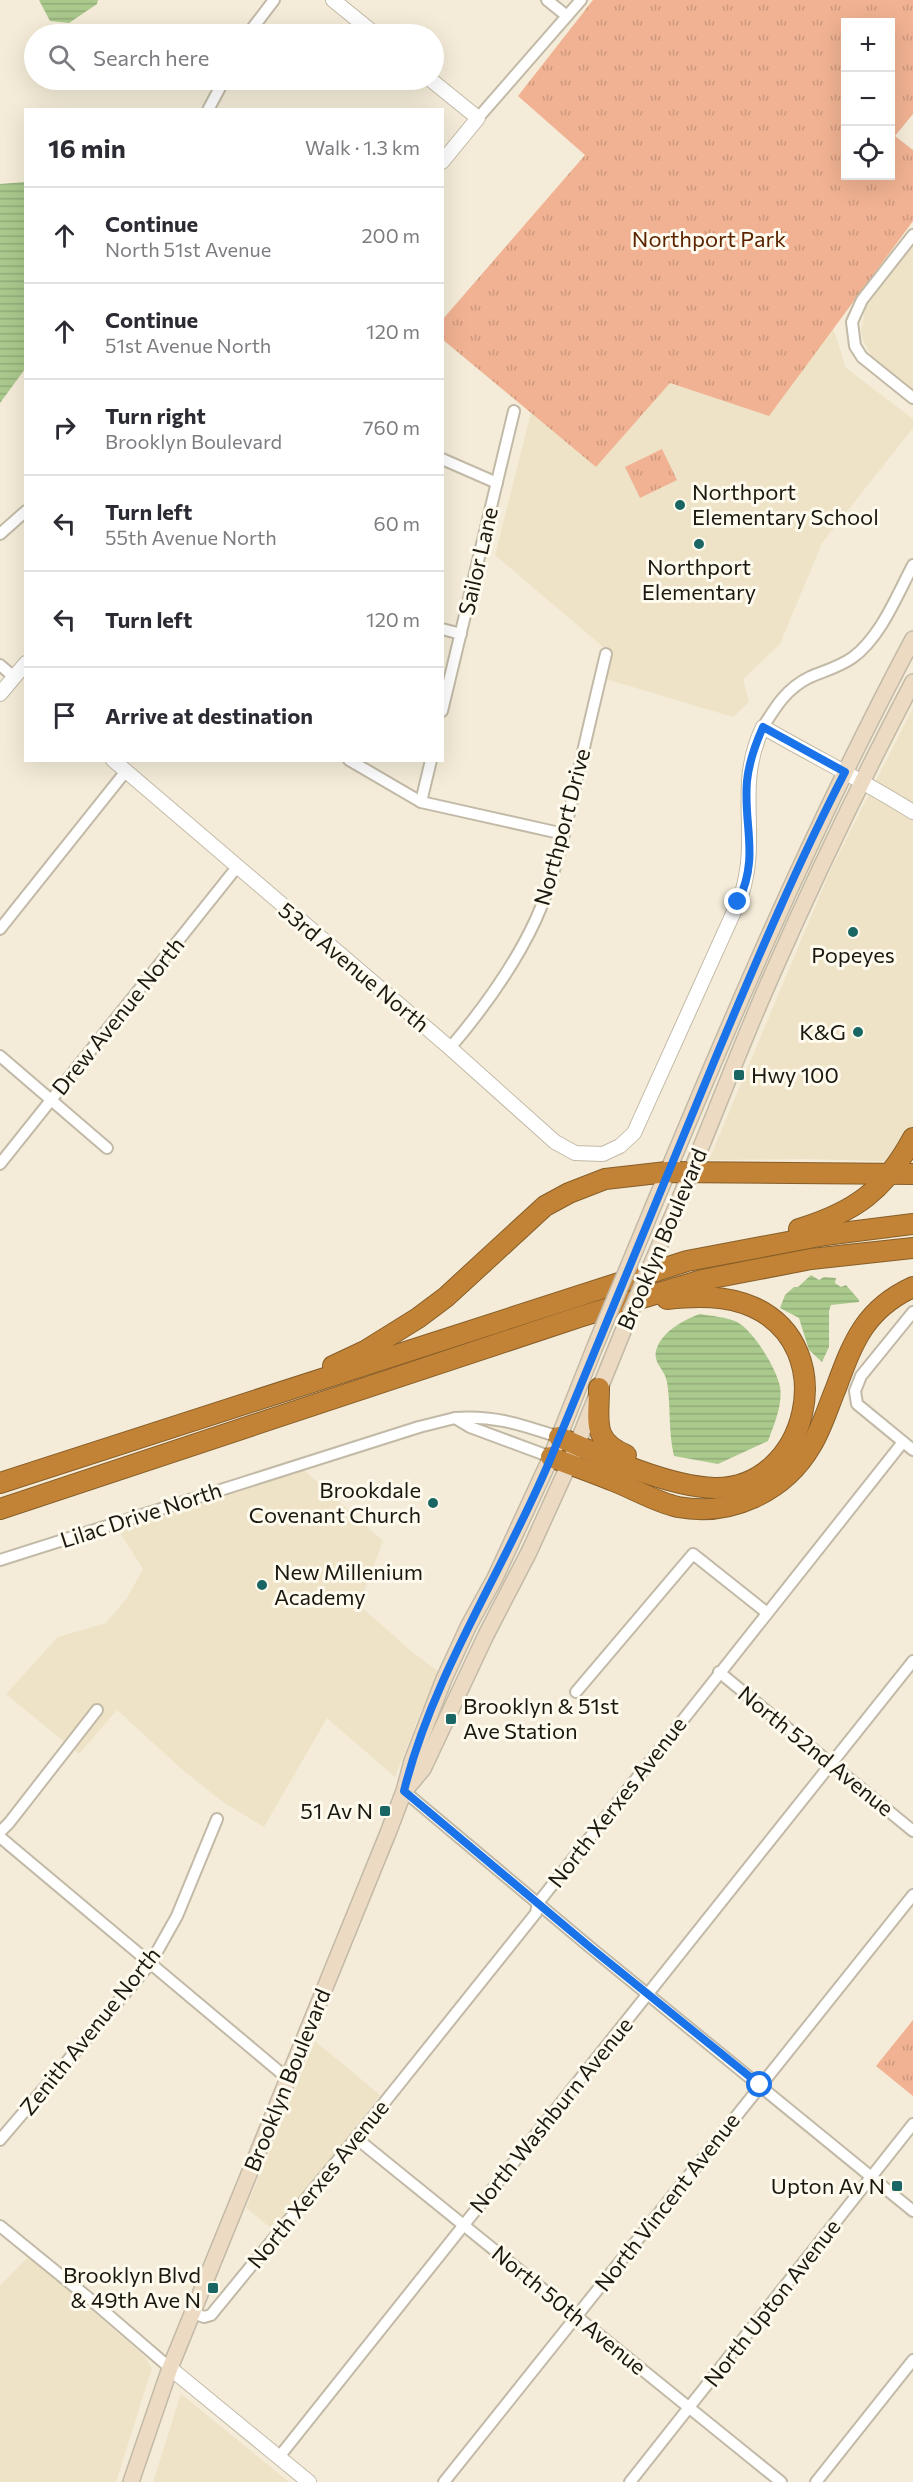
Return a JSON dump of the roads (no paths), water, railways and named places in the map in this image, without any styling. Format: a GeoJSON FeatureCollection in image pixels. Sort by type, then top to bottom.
{"type":"FeatureCollection","features":[{"type":"Feature","properties":{"kind":"highway"},"geometry":{"type":"LineString","coordinates":[[0,1483],[687,1261],[828,1220],[871,1196],[891,1173],[913,1138]]}},
{"type":"Feature","properties":{"kind":"highway"},"geometry":{"type":"LineString","coordinates":[[254,1401],[365,1351],[418,1318],[446,1297],[532,1217],[556,1199],[605,1179],[667,1172],[913,1174]]}},
{"type":"Feature","properties":{"kind":"highway"},"geometry":{"type":"LineString","coordinates":[[687,1261],[825,1234],[913,1224]]}},
{"type":"Feature","properties":{"kind":"highway"},"geometry":{"type":"LineString","coordinates":[[0,1509],[579,1317],[702,1280],[811,1259],[913,1248]]}},
{"type":"Feature","properties":{"kind":"highway"},"geometry":{"type":"LineString","coordinates":[[560,1461],[677,1506],[706,1509],[725,1507],[758,1496],[780,1482],[811,1446],[853,1344],[867,1320],[893,1297],[913,1287]]}},
{"type":"Feature","properties":{"kind":"highway"},"geometry":{"type":"LineString","coordinates":[[568,1441],[654,1475],[697,1486],[728,1487],[760,1475],[780,1457],[793,1438],[802,1417],[806,1385],[800,1358],[789,1337],[778,1324],[752,1306],[712,1297],[665,1299],[579,1317]]}},
{"type":"Feature","properties":{"kind":"highway"},"geometry":{"type":"LineString","coordinates":[[599,1388],[599,1425],[606,1444],[697,1486]]}},
{"type":"Feature","properties":{"kind":"main road","name":"Brooklyn Boulevard"},"geometry":{"type":"LineString","coordinates":[[131,2482],[170,2368],[404,1791],[412,1761],[444,1679],[469,1625],[560,1461],[568,1441],[594,1349],[758,958],[845,772],[913,639]]}},
{"type":"Feature","properties":{"kind":"main road","name":"Brooklyn Boulevard"},"geometry":{"type":"LineString","coordinates":[[568,1441],[599,1388],[692,1172],[770,978],[862,781],[913,682]]}},
{"type":"Feature","properties":{"kind":"street"},"geometry":{"type":"LineString","coordinates":[[256,24],[274,0]]}},
{"type":"Feature","properties":{"kind":"street"},"geometry":{"type":"LineString","coordinates":[[333,0],[363,24]]}},
{"type":"Feature","properties":{"kind":"street"},"geometry":{"type":"LineString","coordinates":[[547,0],[567,16]]}},
{"type":"Feature","properties":{"kind":"street"},"geometry":{"type":"LineString","coordinates":[[444,160],[581,0]]}},
{"type":"Feature","properties":{"kind":"street"},"geometry":{"type":"LineString","coordinates":[[209,108],[219,90]]}},
{"type":"Feature","properties":{"kind":"street"},"geometry":{"type":"LineString","coordinates":[[443,90],[478,118]]}},
{"type":"Feature","properties":{"kind":"street"},"geometry":{"type":"LineString","coordinates":[[913,235],[862,300],[852,322],[855,346],[862,357],[913,399]]}},
{"type":"Feature","properties":{"kind":"street","name":"Sailor Lane"},"geometry":{"type":"LineString","coordinates":[[444,703],[514,411]]}},
{"type":"Feature","properties":{"kind":"street"},"geometry":{"type":"LineString","coordinates":[[444,460],[497,483]]}},
{"type":"Feature","properties":{"kind":"street"},"geometry":{"type":"LineString","coordinates":[[0,534],[24,513]]}},
{"type":"Feature","properties":{"kind":"street"},"geometry":{"type":"LineString","coordinates":[[913,565],[882,622],[854,657],[789,690],[781,698],[763,727],[862,781],[913,812]]}},
{"type":"Feature","properties":{"kind":"street"},"geometry":{"type":"LineString","coordinates":[[444,630],[461,634]]}},
{"type":"Feature","properties":{"kind":"street","name":"Northport Drive"},"geometry":{"type":"LineString","coordinates":[[450,1048],[493,995],[516,958],[536,918],[552,876],[564,834],[606,654]]}},
{"type":"Feature","properties":{"kind":"street"},"geometry":{"type":"LineString","coordinates":[[0,665],[24,684]]}},
{"type":"Feature","properties":{"kind":"street"},"geometry":{"type":"LineString","coordinates":[[0,694],[24,665]]}},
{"type":"Feature","properties":{"kind":"street","name":"53rd Avenue North"},"geometry":{"type":"LineString","coordinates":[[115,762],[450,1048],[555,1142],[575,1154],[603,1154],[620,1146],[634,1133],[747,878],[749,863],[747,783],[754,746],[763,727]]}},
{"type":"Feature","properties":{"kind":"street"},"geometry":{"type":"LineString","coordinates":[[352,762],[421,802],[564,834]]}},
{"type":"Feature","properties":{"kind":"street"},"geometry":{"type":"LineString","coordinates":[[421,802],[431,762]]}},
{"type":"Feature","properties":{"kind":"street"},"geometry":{"type":"LineString","coordinates":[[0,929],[126,771]]}},
{"type":"Feature","properties":{"kind":"street","name":"Drew Avenue North"},"geometry":{"type":"LineString","coordinates":[[0,1164],[237,867]]}},
{"type":"Feature","properties":{"kind":"street"},"geometry":{"type":"LineString","coordinates":[[0,1056],[107,1148]]}},
{"type":"Feature","properties":{"kind":"street"},"geometry":{"type":"LineString","coordinates":[[913,1312],[861,1377],[855,1391],[857,1404],[913,1450]]}},
{"type":"Feature","properties":{"kind":"street","name":"Lilac Drive North"},"geometry":{"type":"LineString","coordinates":[[0,1560],[419,1427],[455,1418],[478,1416],[511,1420],[568,1441]]}},
{"type":"Feature","properties":{"kind":"street"},"geometry":{"type":"LineString","coordinates":[[455,1418],[560,1461]]}},
{"type":"Feature","properties":{"kind":"street","name":"North Xerxes Avenue"},"geometry":{"type":"LineString","coordinates":[[193,2313],[204,2318],[211,2315],[356,2138],[536,1913],[538,1903],[766,1612],[903,1442]]}},
{"type":"Feature","properties":{"kind":"street"},"geometry":{"type":"LineString","coordinates":[[576,1692],[693,1554],[766,1612]]}},
{"type":"Feature","properties":{"kind":"street","name":"North Washburn Avenue"},"geometry":{"type":"LineString","coordinates":[[279,2457],[913,1661]]}},
{"type":"Feature","properties":{"kind":"street","name":"North 52nd Avenue"},"geometry":{"type":"LineString","coordinates":[[719,1672],[913,1831]]}},
{"type":"Feature","properties":{"kind":"street"},"geometry":{"type":"LineString","coordinates":[[0,1832],[97,1710]]}},
{"type":"Feature","properties":{"kind":"street"},"geometry":{"type":"LineString","coordinates":[[404,1791],[913,2211]]}},
{"type":"Feature","properties":{"kind":"street","name":"Zenith Avenue North"},"geometry":{"type":"LineString","coordinates":[[0,2140],[150,1964],[177,1916],[217,1819]]}},
{"type":"Feature","properties":{"kind":"street"},"geometry":{"type":"LineString","coordinates":[[0,1837],[287,2078]]}},
{"type":"Feature","properties":{"kind":"street","name":"North Vincent Avenue"},"geometry":{"type":"LineString","coordinates":[[444,2482],[913,1895]]}},
{"type":"Feature","properties":{"kind":"street","name":"North Upton Avenue"},"geometry":{"type":"LineString","coordinates":[[630,2482],[913,2124]]}},
{"type":"Feature","properties":{"kind":"street","name":"North 50th Avenue"},"geometry":{"type":"LineString","coordinates":[[356,2138],[781,2482]]}},
{"type":"Feature","properties":{"kind":"street"},"geometry":{"type":"LineString","coordinates":[[0,2226],[309,2482]]}},
{"type":"Feature","properties":{"kind":"street"},"geometry":{"type":"LineString","coordinates":[[816,2482],[913,2360]]}},
{"type":"Feature","properties":{"kind":"place","name":"Northport Elementary School"},"geometry":{"type":"Point","coordinates":[680,505]}},
{"type":"Feature","properties":{"kind":"place","name":"Northport Elementary"},"geometry":{"type":"Point","coordinates":[699,544]}},
{"type":"Feature","properties":{"kind":"place","name":"Popeyes"},"geometry":{"type":"Point","coordinates":[853,932]}},
{"type":"Feature","properties":{"kind":"place","name":"K&G"},"geometry":{"type":"Point","coordinates":[858,1032]}},
{"type":"Feature","properties":{"kind":"place","name":"Hwy 100"},"geometry":{"type":"Point","coordinates":[739,1075]}},
{"type":"Feature","properties":{"kind":"place","name":"Brookdale Covenant Church"},"geometry":{"type":"Point","coordinates":[433,1503]}},
{"type":"Feature","properties":{"kind":"place","name":"New Millenium Academy"},"geometry":{"type":"Point","coordinates":[262,1585]}},
{"type":"Feature","properties":{"kind":"place","name":"Brooklyn & 51st Ave Station"},"geometry":{"type":"Point","coordinates":[451,1719]}},
{"type":"Feature","properties":{"kind":"place","name":"51 Av N"},"geometry":{"type":"Point","coordinates":[385,1811]}},
{"type":"Feature","properties":{"kind":"place","name":"Upton Av N"},"geometry":{"type":"Point","coordinates":[897,2186]}},
{"type":"Feature","properties":{"kind":"place","name":"Brooklyn Blvd & 49th Ave N"},"geometry":{"type":"Point","coordinates":[213,2288]}},
{"type":"Feature","properties":{"kind":"park label","name":"Northport Park"},"geometry":{"type":"Point","coordinates":[709,239]}}]}
